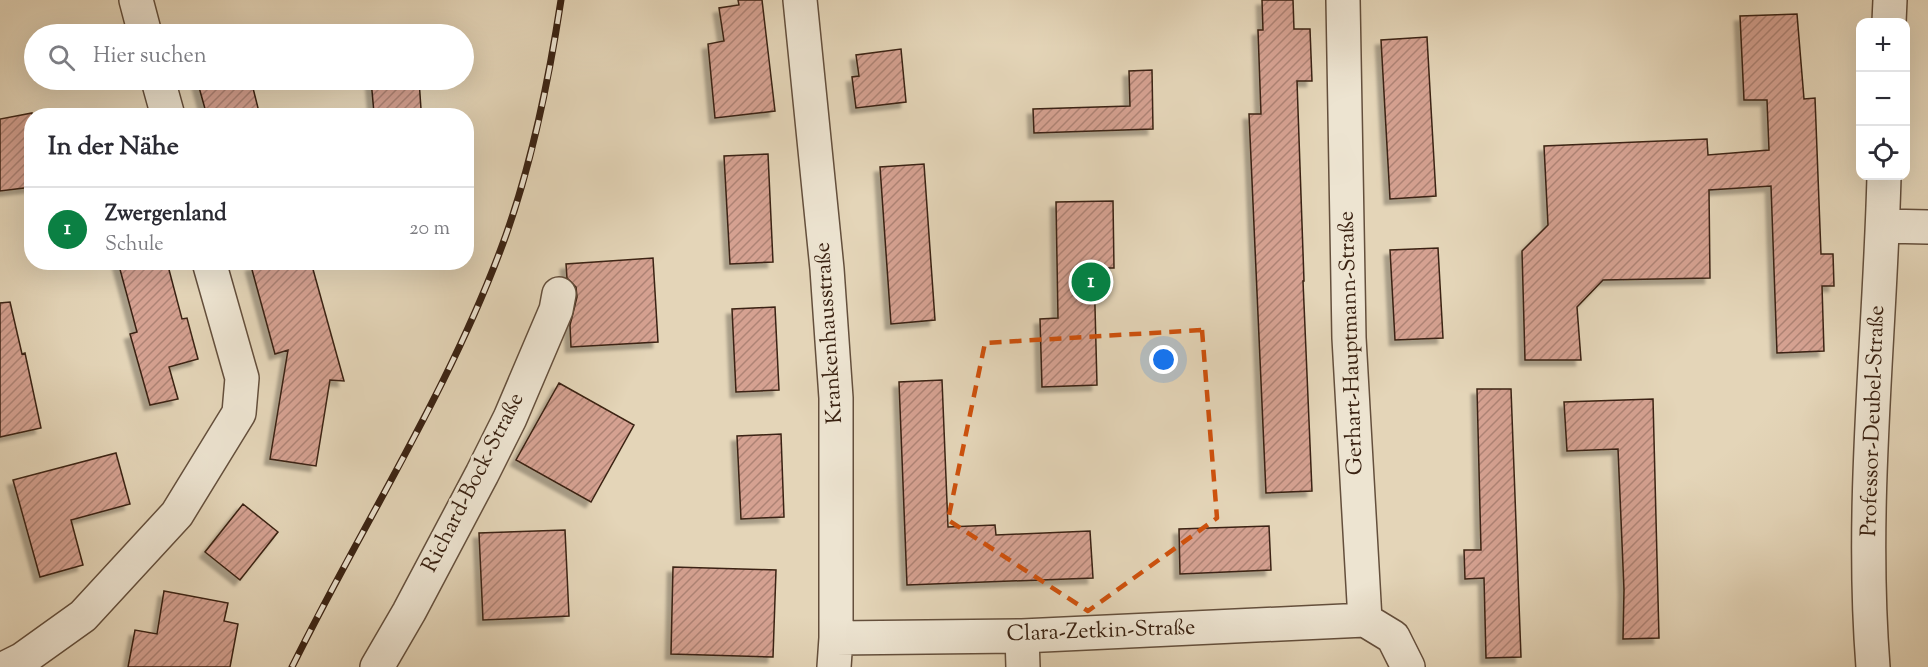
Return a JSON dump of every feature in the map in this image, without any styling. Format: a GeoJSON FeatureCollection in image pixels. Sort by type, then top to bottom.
{"type":"FeatureCollection","features":[{"type":"Feature","properties":{"kind":"street"},"geometry":{"type":"LineString","coordinates":[[135,0],[142,24]]}},
{"type":"Feature","properties":{"kind":"street","name":"Krankenhausstraße"},"geometry":{"type":"LineString","coordinates":[[800,0],[827,268],[836,398],[835,653]]}},
{"type":"Feature","properties":{"kind":"street","name":"Gerhart-Hauptmann-Straße"},"geometry":{"type":"LineString","coordinates":[[1343,0],[1349,338],[1365,620]]}},
{"type":"Feature","properties":{"kind":"street"},"geometry":{"type":"LineString","coordinates":[[1889,18],[1890,0]]}},
{"type":"Feature","properties":{"kind":"street"},"geometry":{"type":"LineString","coordinates":[[161,90],[166,108]]}},
{"type":"Feature","properties":{"kind":"street","name":"Professor-Deubel-Straße"},"geometry":{"type":"LineString","coordinates":[[1873,667],[1870,610],[1869,471],[1884,180]]}},
{"type":"Feature","properties":{"kind":"street"},"geometry":{"type":"LineString","coordinates":[[1883,226],[1928,227]]}},
{"type":"Feature","properties":{"kind":"street"},"geometry":{"type":"LineString","coordinates":[[7,667],[23,659],[82,616],[177,514],[239,413],[242,378],[211,270]]}},
{"type":"Feature","properties":{"kind":"street","name":"Richard-Bock-Straße"},"geometry":{"type":"LineString","coordinates":[[377,667],[414,602],[510,418],[556,310],[559,294]]}},
{"type":"Feature","properties":{"kind":"street"},"geometry":{"type":"LineString","coordinates":[[1365,620],[1393,637],[1408,667]]}},
{"type":"Feature","properties":{"kind":"street","name":"Clara-Zetkin-Straße"},"geometry":{"type":"LineString","coordinates":[[835,653],[1023,652],[1365,620]]}},
{"type":"Feature","properties":{"kind":"highlighted area"},"geometry":{"type":"Polygon","coordinates":[[[1202,330],[1217,518],[1088,611],[948,520],[985,343],[1202,330]]]}},
{"type":"Feature","properties":{"kind":"building"},"geometry":{"type":"Polygon","coordinates":[[[738,0],[762,0],[775,111],[715,118],[708,44],[724,41],[719,8],[739,5],[738,0]]]}},
{"type":"Feature","properties":{"kind":"building"},"geometry":{"type":"Polygon","coordinates":[[[1262,0],[1293,0],[1294,29],[1310,29],[1312,81],[1297,81],[1312,491],[1266,493],[1249,114],[1261,114],[1258,30],[1263,30],[1262,0]]]}},
{"type":"Feature","properties":{"kind":"building"},"geometry":{"type":"Polygon","coordinates":[[[1797,14],[1804,99],[1815,98],[1821,254],[1833,254],[1834,286],[1822,286],[1824,351],[1777,353],[1771,186],[1709,190],[1710,278],[1603,280],[1577,307],[1581,360],[1525,360],[1522,251],[1548,225],[1544,146],[1707,139],[1708,155],[1769,150],[1767,100],[1744,100],[1740,16],[1797,14]]]}},
{"type":"Feature","properties":{"kind":"building"},"geometry":{"type":"Polygon","coordinates":[[[1427,37],[1436,196],[1390,199],[1381,40],[1427,37]]]}},
{"type":"Feature","properties":{"kind":"building"},"geometry":{"type":"Polygon","coordinates":[[[901,49],[906,102],[856,108],[852,77],[859,76],[856,55],[901,49]]]}},
{"type":"Feature","properties":{"kind":"building"},"geometry":{"type":"Polygon","coordinates":[[[1152,70],[1153,129],[1034,133],[1033,109],[1130,106],[1129,71],[1152,70]]]}},
{"type":"Feature","properties":{"kind":"building"},"geometry":{"type":"Polygon","coordinates":[[[200,90],[254,90],[258,108],[205,108],[200,90]]]}},
{"type":"Feature","properties":{"kind":"building"},"geometry":{"type":"Polygon","coordinates":[[[372,90],[420,90],[421,108],[374,108],[372,90]]]}},
{"type":"Feature","properties":{"kind":"building"},"geometry":{"type":"Polygon","coordinates":[[[24,114],[24,188],[0,191],[0,119],[24,114]]]}},
{"type":"Feature","properties":{"kind":"building"},"geometry":{"type":"Polygon","coordinates":[[[768,154],[773,262],[730,264],[724,156],[768,154]]]}},
{"type":"Feature","properties":{"kind":"building"},"geometry":{"type":"Polygon","coordinates":[[[924,164],[935,320],[891,324],[880,167],[924,164]]]}},
{"type":"Feature","properties":{"kind":"building"},"geometry":{"type":"Polygon","coordinates":[[[1113,201],[1114,268],[1094,268],[1097,385],[1042,387],[1040,319],[1058,318],[1056,202],[1113,201]]]}},
{"type":"Feature","properties":{"kind":"building"},"geometry":{"type":"Polygon","coordinates":[[[1438,248],[1443,338],[1395,340],[1390,250],[1438,248]]]}},
{"type":"Feature","properties":{"kind":"building"},"geometry":{"type":"Polygon","coordinates":[[[653,258],[658,342],[571,347],[570,325],[577,297],[576,287],[567,278],[566,264],[653,258]]]}},
{"type":"Feature","properties":{"kind":"building"},"geometry":{"type":"Polygon","coordinates":[[[120,270],[169,270],[182,319],[187,318],[198,359],[169,367],[178,399],[150,405],[130,334],[137,332],[120,270]]]}},
{"type":"Feature","properties":{"kind":"building"},"geometry":{"type":"Polygon","coordinates":[[[252,270],[313,270],[344,381],[330,380],[316,466],[270,459],[288,350],[275,354],[252,270]]]}},
{"type":"Feature","properties":{"kind":"building"},"geometry":{"type":"Polygon","coordinates":[[[10,302],[22,354],[25,353],[41,428],[0,437],[0,303],[10,302]]]}},
{"type":"Feature","properties":{"kind":"building"},"geometry":{"type":"Polygon","coordinates":[[[775,307],[779,390],[736,392],[732,309],[775,307]]]}},
{"type":"Feature","properties":{"kind":"building"},"geometry":{"type":"Polygon","coordinates":[[[942,380],[948,527],[995,525],[996,535],[1090,531],[1093,578],[907,585],[899,382],[942,380]]]}},
{"type":"Feature","properties":{"kind":"building"},"geometry":{"type":"Polygon","coordinates":[[[559,383],[634,425],[591,502],[516,460],[559,383]]]}},
{"type":"Feature","properties":{"kind":"building"},"geometry":{"type":"Polygon","coordinates":[[[1477,389],[1511,389],[1521,657],[1486,658],[1484,578],[1465,579],[1464,550],[1481,550],[1477,389]]]}},
{"type":"Feature","properties":{"kind":"building"},"geometry":{"type":"Polygon","coordinates":[[[1653,399],[1659,638],[1623,639],[1624,590],[1618,449],[1567,451],[1564,402],[1653,399]]]}},
{"type":"Feature","properties":{"kind":"building"},"geometry":{"type":"Polygon","coordinates":[[[781,434],[784,517],[741,519],[737,436],[781,434]]]}},
{"type":"Feature","properties":{"kind":"building"},"geometry":{"type":"Polygon","coordinates":[[[116,453],[130,504],[71,520],[83,565],[40,577],[13,480],[116,453]]]}},
{"type":"Feature","properties":{"kind":"building"},"geometry":{"type":"Polygon","coordinates":[[[243,504],[278,532],[240,580],[205,552],[243,504]]]}},
{"type":"Feature","properties":{"kind":"building"},"geometry":{"type":"Polygon","coordinates":[[[1269,526],[1271,570],[1180,574],[1179,529],[1269,526]]]}},
{"type":"Feature","properties":{"kind":"building"},"geometry":{"type":"Polygon","coordinates":[[[565,530],[569,616],[483,620],[479,533],[565,530]]]}},
{"type":"Feature","properties":{"kind":"building"},"geometry":{"type":"Polygon","coordinates":[[[673,567],[776,570],[773,657],[671,654],[673,567]]]}},
{"type":"Feature","properties":{"kind":"building"},"geometry":{"type":"Polygon","coordinates":[[[164,591],[228,603],[224,621],[238,624],[230,667],[128,667],[135,630],[157,634],[164,591]]]}},
{"type":"Feature","properties":{"kind":"railway"},"geometry":{"type":"LineString","coordinates":[[292,667],[433,400],[484,291],[516,206],[532,148],[561,0]]}},
{"type":"Feature","properties":{"kind":"place","name":"Zwergenland"},"geometry":{"type":"Point","coordinates":[1091,282]}}]}
